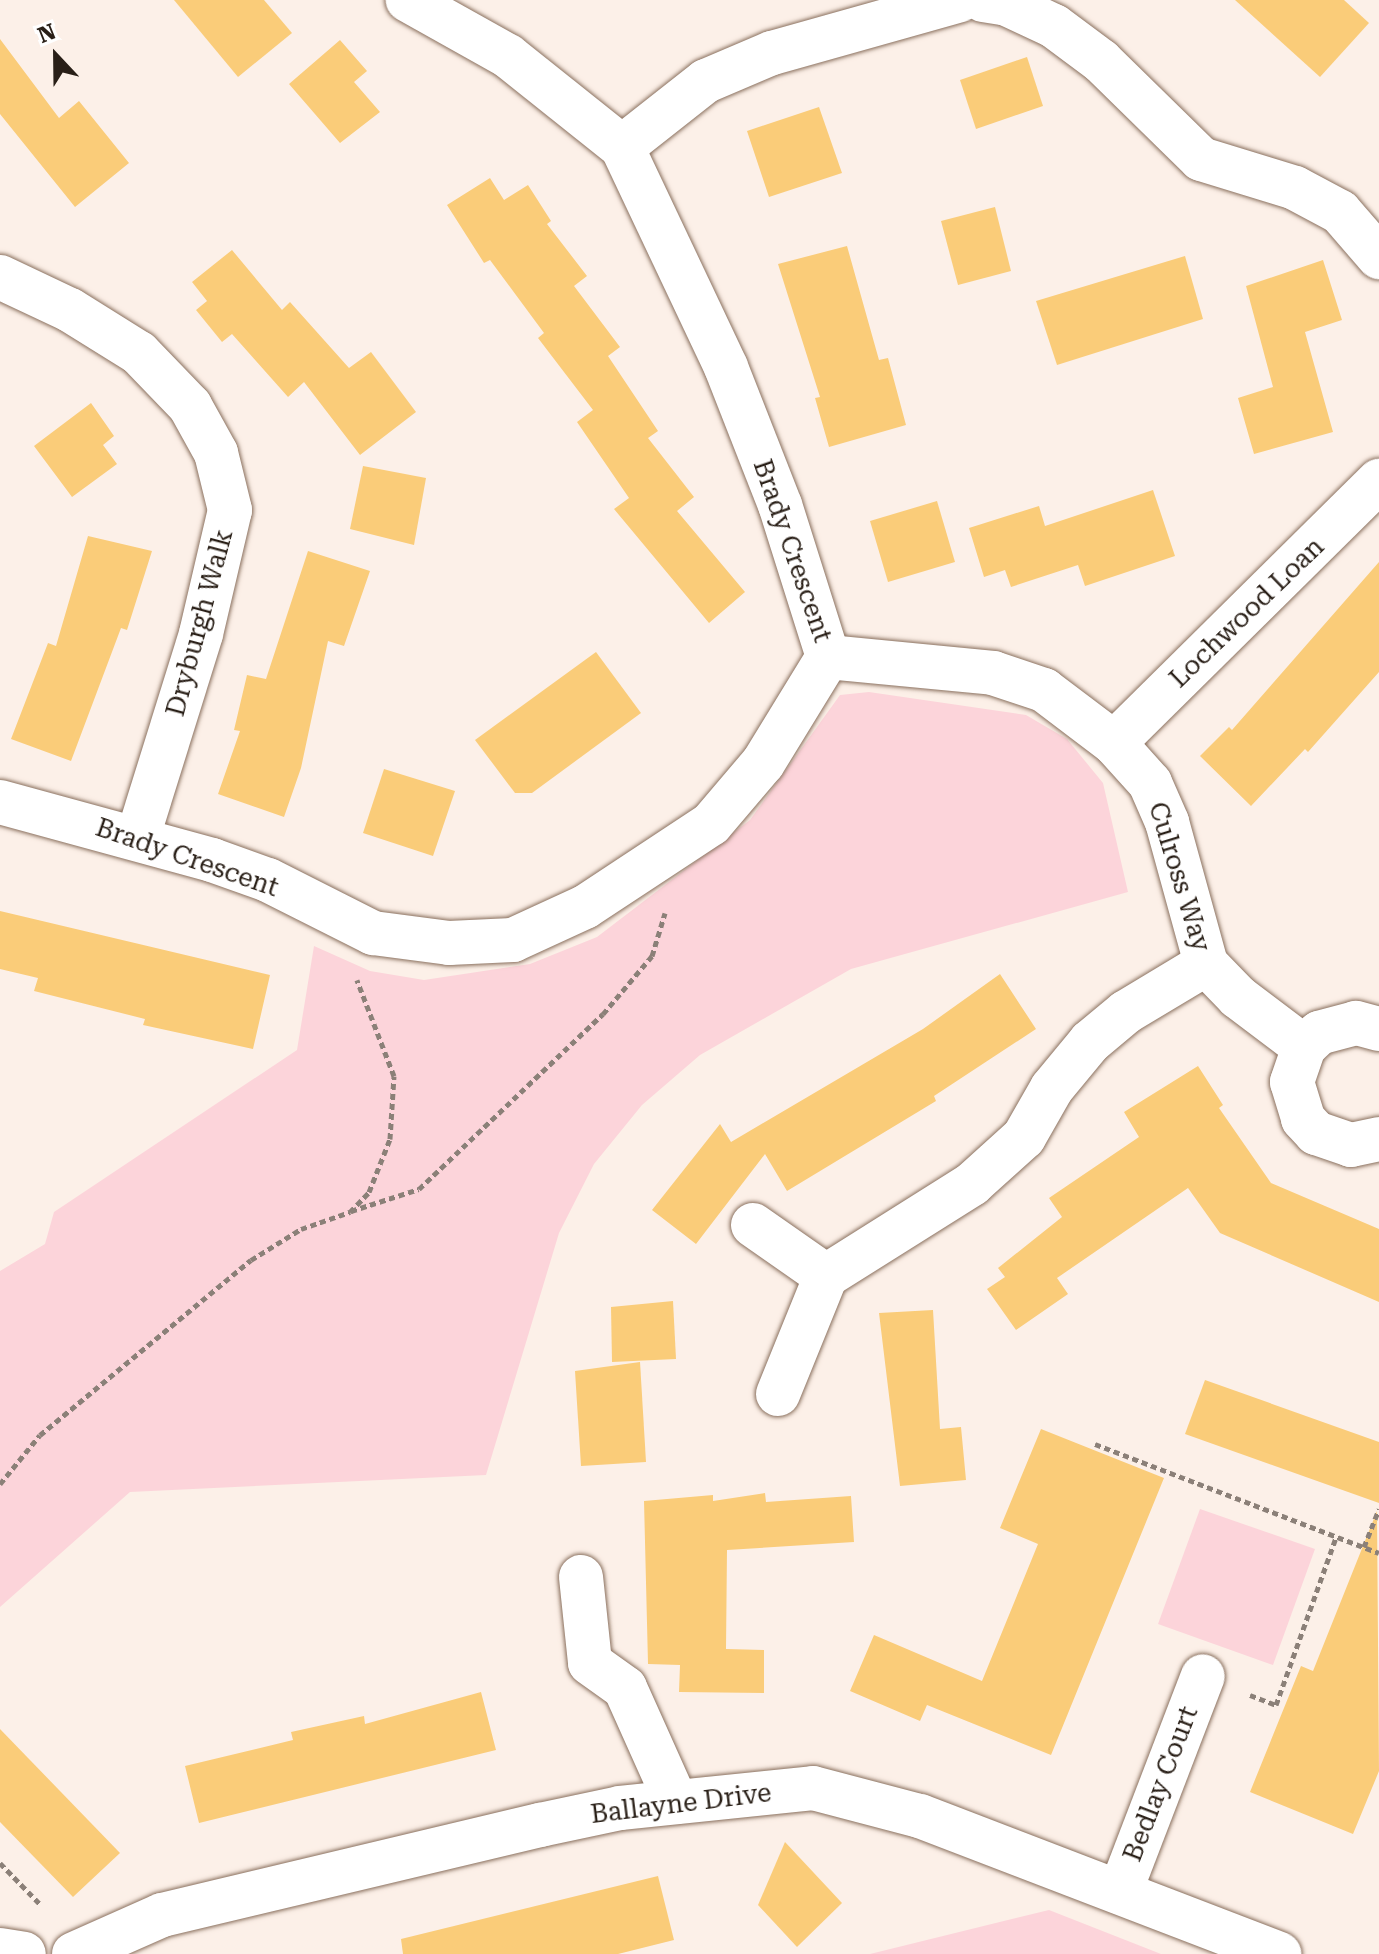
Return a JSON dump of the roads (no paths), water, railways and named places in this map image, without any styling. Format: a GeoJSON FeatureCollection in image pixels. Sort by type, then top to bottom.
{"type":"FeatureCollection","features":[{"type":"Feature","properties":{"kind":"street","name":"Brady Crescent"},"geometry":{"type":"LineString","coordinates":[[0,802],[138,836],[268,880],[373,933],[449,943],[513,940],[585,907],[711,824],[763,763],[828,657],[780,505],[726,367],[622,147],[508,56],[408,0]]}},
{"type":"Feature","properties":{"kind":"street"},"geometry":{"type":"LineString","coordinates":[[622,147],[706,81],[772,53],[960,0]]}},
{"type":"Feature","properties":{"kind":"street"},"geometry":{"type":"LineString","coordinates":[[1000,1],[1054,26],[1101,61],[1201,159],[1295,188],[1340,212],[1379,257]]}},
{"type":"Feature","properties":{"kind":"street","name":"Dryburgh Walk"},"geometry":{"type":"LineString","coordinates":[[0,277],[70,310],[139,353],[190,406],[216,453],[230,510],[201,634],[138,836]]}},
{"type":"Feature","properties":{"kind":"street","name":"Lochwood Loan"},"geometry":{"type":"LineString","coordinates":[[1114,743],[1379,481]]}},
{"type":"Feature","properties":{"kind":"street","name":"Culross Way"},"geometry":{"type":"LineString","coordinates":[[828,657],[993,673],[1044,690],[1114,743],[1150,783],[1167,822],[1206,964],[1238,997],[1304,1047]]}},
{"type":"Feature","properties":{"kind":"street"},"geometry":{"type":"LineString","coordinates":[[778,1394],[826,1276],[972,1184],[1024,1137],[1052,1088],[1090,1042],[1126,1012],[1206,964]]}},
{"type":"Feature","properties":{"kind":"street"},"geometry":{"type":"LineString","coordinates":[[1379,1029],[1337,1025],[1304,1047],[1292,1082],[1303,1119],[1332,1141],[1351,1145],[1379,1139]]}},
{"type":"Feature","properties":{"kind":"street"},"geometry":{"type":"LineString","coordinates":[[753,1225],[826,1276]]}},
{"type":"Feature","properties":{"kind":"street"},"geometry":{"type":"LineString","coordinates":[[581,1577],[590,1663],[625,1688],[676,1802]]}},
{"type":"Feature","properties":{"kind":"street","name":"Bedlay Court"},"geometry":{"type":"LineString","coordinates":[[1120,1892],[1203,1676]]}},
{"type":"Feature","properties":{"kind":"street","name":"Ballayne Drive"},"geometry":{"type":"LineString","coordinates":[[74,1954],[162,1915],[540,1825],[676,1802],[813,1788],[920,1816],[1279,1954]]}},
{"type":"Feature","properties":{"kind":"street"},"geometry":{"type":"LineString","coordinates":[[0,1950],[24,1954]]}}]}
